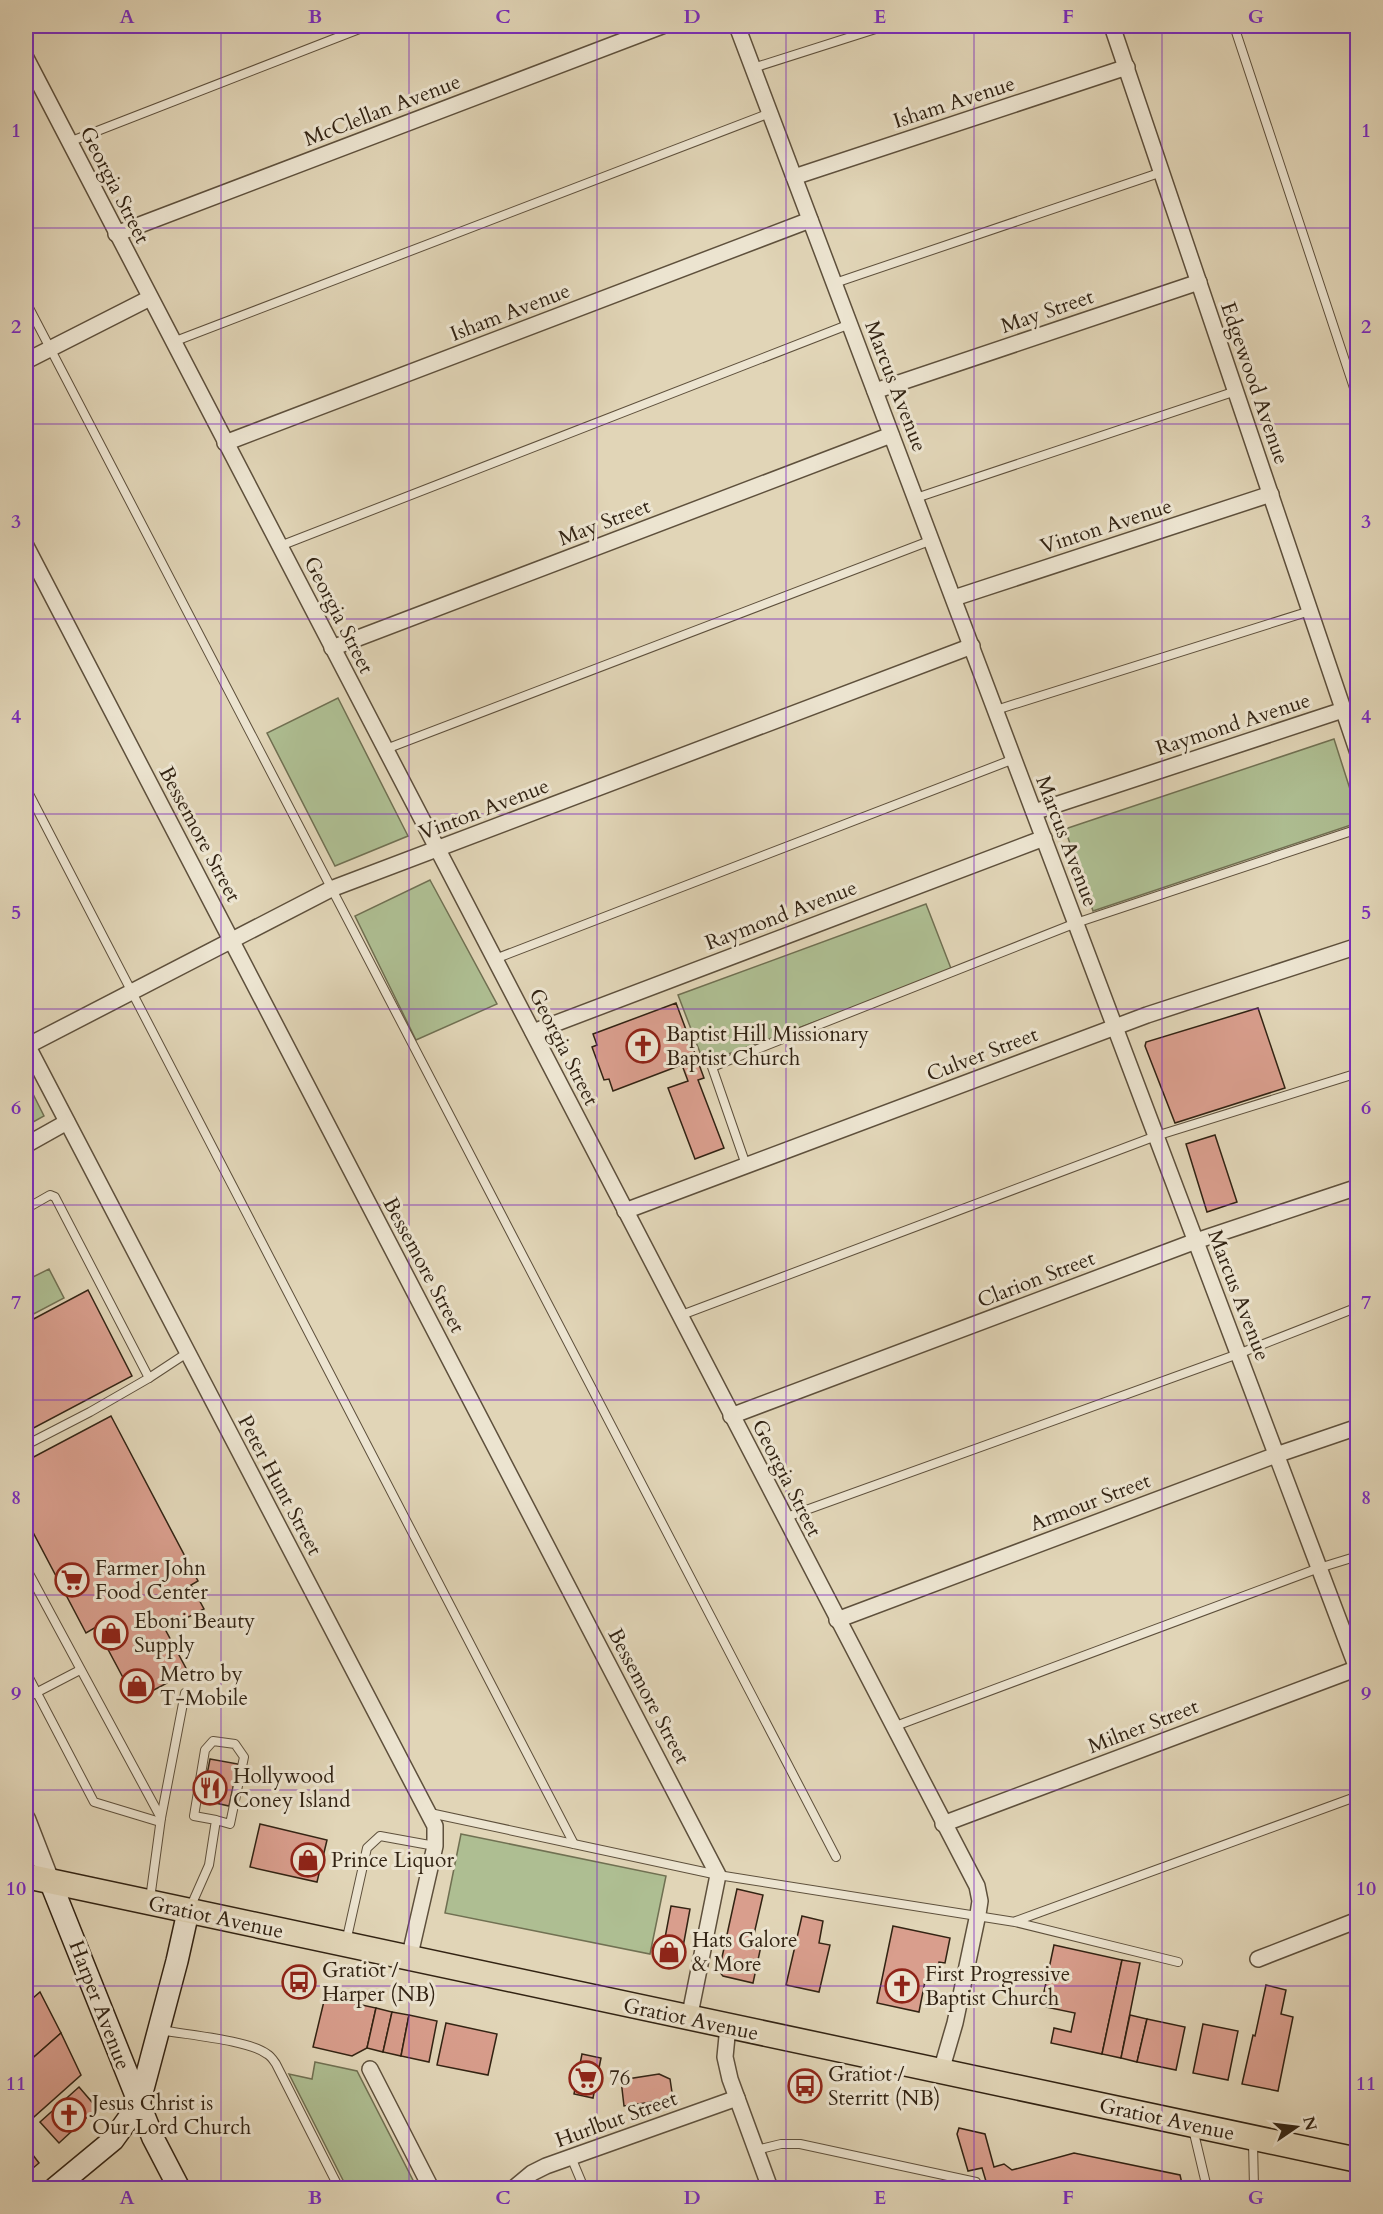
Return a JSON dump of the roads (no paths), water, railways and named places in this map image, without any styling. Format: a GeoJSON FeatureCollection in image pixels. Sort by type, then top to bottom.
{"type":"FeatureCollection","features":[{"type":"Feature","properties":{"kind":"main road","name":"Gratiot Avenue"},"geometry":{"type":"LineString","coordinates":[[26,1876],[688,2019],[1358,2160]]}},
{"type":"Feature","properties":{"kind":"main road","name":"Harper Avenue"},"geometry":{"type":"LineString","coordinates":[[50,1881],[153,2138],[179,2188]]}},
{"type":"Feature","properties":{"kind":"main road"},"geometry":{"type":"LineString","coordinates":[[56,2188],[113,2140],[139,2104],[188,1912]]}},
{"type":"Feature","properties":{"kind":"street","name":"McClellan Avenue"},"geometry":{"type":"LineString","coordinates":[[116,234],[662,26]]}},
{"type":"Feature","properties":{"kind":"street","name":"Marcus Avenue"},"geometry":{"type":"LineString","coordinates":[[737,26],[1357,1669]]}},
{"type":"Feature","properties":{"kind":"street","name":"Edgewood Avenue"},"geometry":{"type":"LineString","coordinates":[[1112,26],[1358,753]]}},
{"type":"Feature","properties":{"kind":"street","name":"Georgia Street"},"geometry":{"type":"LineString","coordinates":[[26,58],[977,1886],[980,1901],[978,1914],[955,2024],[941,2071]]}},
{"type":"Feature","properties":{"kind":"street","name":"Isham Avenue"},"geometry":{"type":"LineString","coordinates":[[794,177],[1127,68]]}},
{"type":"Feature","properties":{"kind":"street","name":"Isham Avenue"},"geometry":{"type":"LineString","coordinates":[[225,443],[810,220]]}},
{"type":"Feature","properties":{"kind":"street","name":"May Street"},"geometry":{"type":"LineString","coordinates":[[875,391],[1199,282]]}},
{"type":"Feature","properties":{"kind":"street"},"geometry":{"type":"LineString","coordinates":[[26,361],[150,298]]}},
{"type":"Feature","properties":{"kind":"street","name":"May Street"},"geometry":{"type":"LineString","coordinates":[[332,648],[891,435]]}},
{"type":"Feature","properties":{"kind":"street","name":"Vinton Avenue"},"geometry":{"type":"LineString","coordinates":[[954,598],[1271,494]]}},
{"type":"Feature","properties":{"kind":"street","name":"Bessemore Street"},"geometry":{"type":"LineString","coordinates":[[26,546],[718,1875]]}},
{"type":"Feature","properties":{"kind":"street","name":"Vinton Avenue"},"geometry":{"type":"LineString","coordinates":[[26,1045],[332,889],[972,646]]}},
{"type":"Feature","properties":{"kind":"street","name":"Raymond Avenue"},"geometry":{"type":"LineString","coordinates":[[1034,812],[1343,710]]}},
{"type":"Feature","properties":{"kind":"street","name":"Raymond Avenue"},"geometry":{"type":"LineString","coordinates":[[532,1032],[1044,838]]}},
{"type":"Feature","properties":{"kind":"street","name":"Culver Street"},"geometry":{"type":"LineString","coordinates":[[625,1211],[1115,1027],[1358,946]]}},
{"type":"Feature","properties":{"kind":"street","name":"Peter Hunt Street"},"geometry":{"type":"LineString","coordinates":[[26,1045],[435,1826],[435,1846],[409,1959]]}},
{"type":"Feature","properties":{"kind":"street"},"geometry":{"type":"LineString","coordinates":[[26,1145],[67,1122]]}},
{"type":"Feature","properties":{"kind":"street","name":"Clarion Street"},"geometry":{"type":"LineString","coordinates":[[731,1416],[1196,1241],[1358,1187]]}},
{"type":"Feature","properties":{"kind":"street","name":"Armour Street"},"geometry":{"type":"LineString","coordinates":[[837,1620],[1276,1455],[1358,1427]]}},
{"type":"Feature","properties":{"kind":"street","name":"Milner Street"},"geometry":{"type":"LineString","coordinates":[[943,1824],[1357,1669]]}},
{"type":"Feature","properties":{"kind":"street","name":"Harper Avenue"},"geometry":{"type":"LineString","coordinates":[[26,1820],[50,1881]]}},
{"type":"Feature","properties":{"kind":"street"},"geometry":{"type":"LineString","coordinates":[[688,2019],[718,1875]]}},
{"type":"Feature","properties":{"kind":"street"},"geometry":{"type":"LineString","coordinates":[[1258,1959],[1358,1920]]}},
{"type":"Feature","properties":{"kind":"street"},"geometry":{"type":"LineString","coordinates":[[728,2026],[725,2056],[737,2098],[770,2188]]}},
{"type":"Feature","properties":{"kind":"street"},"geometry":{"type":"LineString","coordinates":[[370,2068],[431,2188]]}},
{"type":"Feature","properties":{"kind":"street","name":"Hurlbut Street"},"geometry":{"type":"LineString","coordinates":[[514,2188],[532,2173],[546,2166],[737,2098]]}},
{"type":"Feature","properties":{"kind":"lane"},"geometry":{"type":"LineString","coordinates":[[69,142],[367,26]]}},
{"type":"Feature","properties":{"kind":"lane"},"geometry":{"type":"LineString","coordinates":[[753,68],[885,26]]}},
{"type":"Feature","properties":{"kind":"lane"},"geometry":{"type":"LineString","coordinates":[[1234,26],[1358,400]]}},
{"type":"Feature","properties":{"kind":"lane"},"geometry":{"type":"LineString","coordinates":[[173,342],[770,113]]}},
{"type":"Feature","properties":{"kind":"lane"},"geometry":{"type":"LineString","coordinates":[[835,283],[1162,172]]}},
{"type":"Feature","properties":{"kind":"lane"},"geometry":{"type":"LineString","coordinates":[[26,302],[836,1857]]}},
{"type":"Feature","properties":{"kind":"lane"},"geometry":{"type":"LineString","coordinates":[[280,546],[850,324]]}},
{"type":"Feature","properties":{"kind":"lane"},"geometry":{"type":"LineString","coordinates":[[916,498],[1236,391]]}},
{"type":"Feature","properties":{"kind":"lane"},"geometry":{"type":"LineString","coordinates":[[386,749],[932,540]]}},
{"type":"Feature","properties":{"kind":"lane"},"geometry":{"type":"LineString","coordinates":[[996,710],[1310,610]]}},
{"type":"Feature","properties":{"kind":"lane"},"geometry":{"type":"LineString","coordinates":[[495,959],[1014,759]]}},
{"type":"Feature","properties":{"kind":"lane"},"geometry":{"type":"LineString","coordinates":[[26,788],[130,993],[574,1844]]}},
{"type":"Feature","properties":{"kind":"lane"},"geometry":{"type":"LineString","coordinates":[[746,1165],[712,1067],[1076,923],[1358,829]]}},
{"type":"Feature","properties":{"kind":"lane"},"geometry":{"type":"LineString","coordinates":[[679,1316],[1156,1136],[1358,1073]]}},
{"type":"Feature","properties":{"kind":"lane"},"geometry":{"type":"LineString","coordinates":[[26,1196],[26,1201]]}},
{"type":"Feature","properties":{"kind":"lane"},"geometry":{"type":"LineString","coordinates":[[26,1206],[29,1208],[50,1196],[55,1197],[149,1378]]}},
{"type":"Feature","properties":{"kind":"lane"},"geometry":{"type":"LineString","coordinates":[[784,1518],[1358,1307]]}},
{"type":"Feature","properties":{"kind":"lane"},"geometry":{"type":"LineString","coordinates":[[26,1445],[90,1412],[188,1353]]}},
{"type":"Feature","properties":{"kind":"lane"},"geometry":{"type":"LineString","coordinates":[[893,1727],[1319,1568],[1358,1556]]}},
{"type":"Feature","properties":{"kind":"lane"},"geometry":{"type":"LineString","coordinates":[[26,1568],[160,1820]]}},
{"type":"Feature","properties":{"kind":"lane"},"geometry":{"type":"LineString","coordinates":[[26,1698],[80,1670]]}},
{"type":"Feature","properties":{"kind":"lane"},"geometry":{"type":"LineString","coordinates":[[26,1672],[94,1802],[160,1820]]}},
{"type":"Feature","properties":{"kind":"lane"},"geometry":{"type":"LineString","coordinates":[[150,1903],[160,1820],[185,1693]]}},
{"type":"Feature","properties":{"kind":"lane"},"geometry":{"type":"LineString","coordinates":[[213,1741],[235,1744],[244,1756],[230,1824],[216,1820],[194,1816],[205,1750],[213,1741]]}},
{"type":"Feature","properties":{"kind":"lane"},"geometry":{"type":"LineString","coordinates":[[1015,1922],[1358,1796]]}},
{"type":"Feature","properties":{"kind":"lane"},"geometry":{"type":"LineString","coordinates":[[428,1813],[718,1875],[978,1914],[1178,1962]]}},
{"type":"Feature","properties":{"kind":"lane"},"geometry":{"type":"LineString","coordinates":[[188,1912],[209,1865],[216,1820]]}},
{"type":"Feature","properties":{"kind":"lane"},"geometry":{"type":"LineString","coordinates":[[345,1945],[367,1848],[380,1836],[435,1846]]}},
{"type":"Feature","properties":{"kind":"lane"},"geometry":{"type":"LineString","coordinates":[[159,2030],[240,2044],[257,2048],[269,2055],[276,2064],[339,2188]]}},
{"type":"Feature","properties":{"kind":"lane"},"geometry":{"type":"LineString","coordinates":[[1192,2125],[1207,2188]]}},
{"type":"Feature","properties":{"kind":"lane"},"geometry":{"type":"LineString","coordinates":[[1253,2138],[1254,2188]]}},
{"type":"Feature","properties":{"kind":"lane"},"geometry":{"type":"LineString","coordinates":[[756,2150],[781,2144],[800,2144],[976,2182],[977,2188]]}},
{"type":"Feature","properties":{"kind":"lane"},"geometry":{"type":"LineString","coordinates":[[571,2157],[584,2188]]}},
{"type":"Feature","properties":{"kind":"place","name":"Baptist Hill Missionary Baptist Church"},"geometry":{"type":"Point","coordinates":[643,1046]}},
{"type":"Feature","properties":{"kind":"place","name":"Farmer John Food Center"},"geometry":{"type":"Point","coordinates":[72,1580]}},
{"type":"Feature","properties":{"kind":"place","name":"Eboni Beauty Supply"},"geometry":{"type":"Point","coordinates":[111,1633]}},
{"type":"Feature","properties":{"kind":"place","name":"Metro by T-Mobile"},"geometry":{"type":"Point","coordinates":[137,1686]}},
{"type":"Feature","properties":{"kind":"place","name":"Hollywood Coney Island"},"geometry":{"type":"Point","coordinates":[210,1788]}},
{"type":"Feature","properties":{"kind":"place","name":"Prince Liquor"},"geometry":{"type":"Point","coordinates":[308,1860]}},
{"type":"Feature","properties":{"kind":"place","name":"Hats Galore & More"},"geometry":{"type":"Point","coordinates":[669,1952]}},
{"type":"Feature","properties":{"kind":"place","name":"Gratiot / Harper (NB)"},"geometry":{"type":"Point","coordinates":[299,1982]}},
{"type":"Feature","properties":{"kind":"place","name":"First Progressive Baptist Church"},"geometry":{"type":"Point","coordinates":[902,1986]}},
{"type":"Feature","properties":{"kind":"place","name":"76"},"geometry":{"type":"Point","coordinates":[586,2078]}},
{"type":"Feature","properties":{"kind":"place","name":"Gratiot / Sterritt (NB)"},"geometry":{"type":"Point","coordinates":[805,2086]}},
{"type":"Feature","properties":{"kind":"place","name":"Jesus Christ is Our Lord Church"},"geometry":{"type":"Point","coordinates":[69,2115]}}]}
